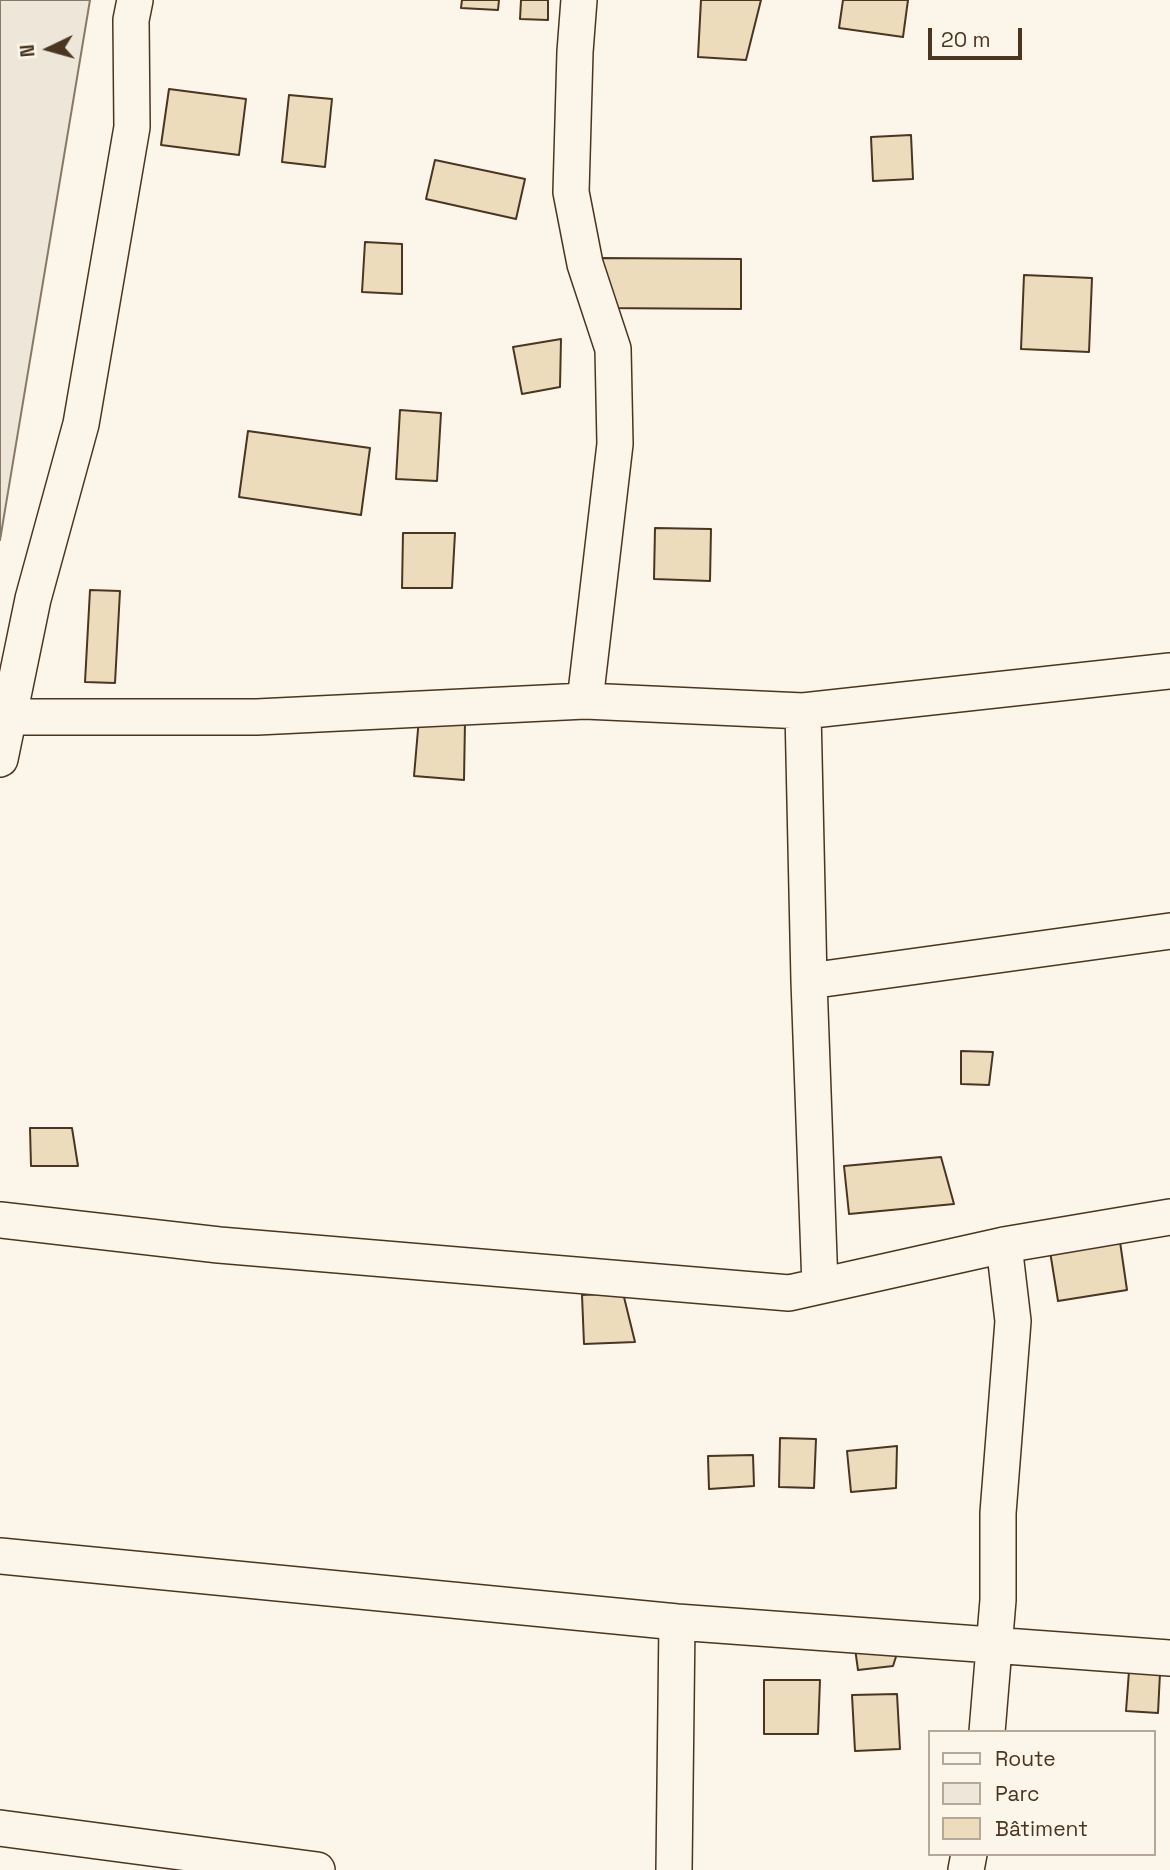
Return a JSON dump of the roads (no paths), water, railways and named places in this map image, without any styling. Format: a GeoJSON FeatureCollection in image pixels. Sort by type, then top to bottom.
{"type":"FeatureCollection","features":[{"type":"Feature","properties":{"kind":"street"},"geometry":{"type":"LineString","coordinates":[[0,759],[33,599],[83,410],[132,127],[131,20],[135,0]]}},
{"type":"Feature","properties":{"kind":"street"},"geometry":{"type":"LineString","coordinates":[[579,0],[571,192],[585,264],[613,349],[615,443],[585,701]]}},
{"type":"Feature","properties":{"kind":"street"},"geometry":{"type":"LineString","coordinates":[[8,717],[257,718],[585,701],[803,711],[1170,671]]}},
{"type":"Feature","properties":{"kind":"street"},"geometry":{"type":"LineString","coordinates":[[803,711],[820,1286]]}},
{"type":"Feature","properties":{"kind":"street"},"geometry":{"type":"LineString","coordinates":[[809,981],[1170,931]]}},
{"type":"Feature","properties":{"kind":"street"},"geometry":{"type":"LineString","coordinates":[[0,1220],[219,1245],[789,1293],[1004,1245],[1170,1217]]}},
{"type":"Feature","properties":{"kind":"street"},"geometry":{"type":"LineString","coordinates":[[987,1730],[999,1600],[998,1513],[1013,1321],[1004,1245]]}},
{"type":"Feature","properties":{"kind":"street"},"geometry":{"type":"LineString","coordinates":[[0,1556],[677,1622],[1170,1658]]}},
{"type":"Feature","properties":{"kind":"street"},"geometry":{"type":"LineString","coordinates":[[674,1870],[677,1622]]}},
{"type":"Feature","properties":{"kind":"street"},"geometry":{"type":"LineString","coordinates":[[0,1828],[317,1870]]}}]}
